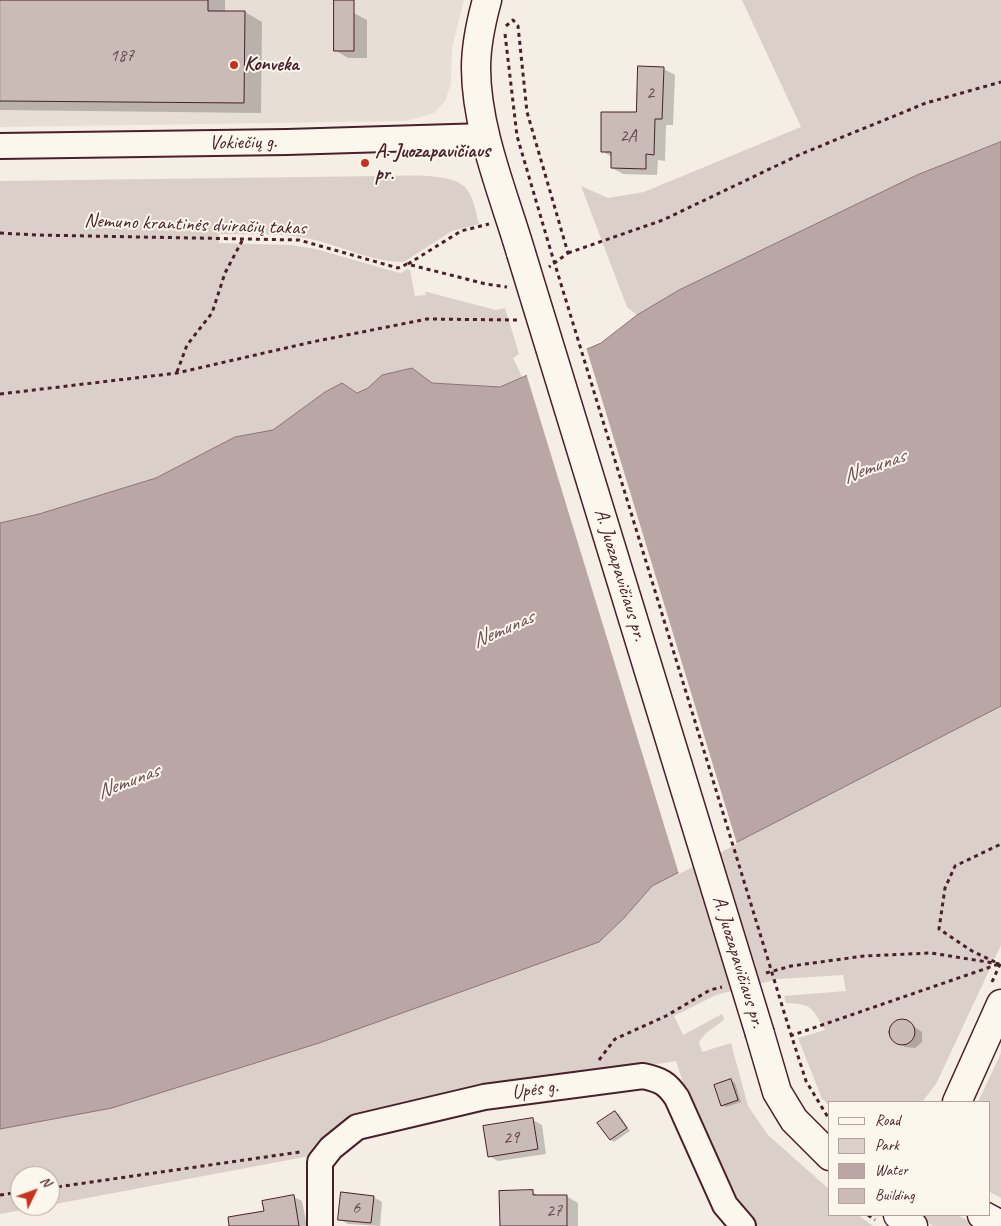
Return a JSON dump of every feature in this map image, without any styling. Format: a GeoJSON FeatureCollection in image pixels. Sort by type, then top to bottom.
{"type":"FeatureCollection","features":[{"type":"Feature","properties":{"kind":"main road","name":"A. Juozapavičiaus pr."},"geometry":{"type":"LineString","coordinates":[[487,0],[480,25],[476,67],[479,105],[486,136],[777,1092],[794,1120],[823,1133],[828,1149]]}},
{"type":"Feature","properties":{"kind":"main road"},"geometry":{"type":"LineString","coordinates":[[957,1101],[1001,1004]]}},
{"type":"Feature","properties":{"kind":"main road"},"geometry":{"type":"LineString","coordinates":[[899,1216],[914,1226]]}},
{"type":"Feature","properties":{"kind":"main road"},"geometry":{"type":"LineString","coordinates":[[984,1216],[1001,1225]]}},
{"type":"Feature","properties":{"kind":"street","name":"Vokiečių g."},"geometry":{"type":"LineString","coordinates":[[0,146],[287,142],[486,136]]}},
{"type":"Feature","properties":{"kind":"street","name":"Upės g."},"geometry":{"type":"LineString","coordinates":[[320,1226],[320,1162],[331,1148],[357,1128],[484,1097],[643,1076],[657,1079],[668,1085],[677,1098],[725,1205],[743,1226]]}},
{"type":"Feature","properties":{"kind":"path"},"geometry":{"type":"LineString","coordinates":[[568,253],[527,112],[518,26],[513,20],[504,27],[516,136],[790,1036],[823,1133]]}},
{"type":"Feature","properties":{"kind":"path"},"geometry":{"type":"LineString","coordinates":[[547,269],[568,253],[663,220],[801,154],[917,107],[1001,82]]}},
{"type":"Feature","properties":{"kind":"path"},"geometry":{"type":"LineString","coordinates":[[407,264],[461,231],[487,224]]}},
{"type":"Feature","properties":{"kind":"path","name":"Nemuno krantinės dviračių takas"},"geometry":{"type":"LineString","coordinates":[[0,233],[299,240],[398,268],[407,264],[486,284],[512,287]]}},
{"type":"Feature","properties":{"kind":"path"},"geometry":{"type":"LineString","coordinates":[[177,373],[187,345],[212,313],[225,273],[243,239]]}},
{"type":"Feature","properties":{"kind":"path"},"geometry":{"type":"LineString","coordinates":[[0,394],[177,373],[427,318],[515,321],[524,318]]}},
{"type":"Feature","properties":{"kind":"path"},"geometry":{"type":"LineString","coordinates":[[1000,964],[972,951],[938,929],[945,888],[956,866],[1001,844]]}},
{"type":"Feature","properties":{"kind":"path"},"geometry":{"type":"LineString","coordinates":[[764,974],[790,966],[864,956],[931,953],[1000,964]]}},
{"type":"Feature","properties":{"kind":"path"},"geometry":{"type":"LineString","coordinates":[[790,1036],[1000,964]]}},
{"type":"Feature","properties":{"kind":"path"},"geometry":{"type":"LineString","coordinates":[[581,1084],[615,1039],[666,1016],[710,990],[728,985]]}},
{"type":"Feature","properties":{"kind":"path"},"geometry":{"type":"LineString","coordinates":[[60,1187],[331,1148]]}},
{"type":"Feature","properties":{"kind":"shaded area"},"geometry":{"type":"Polygon","coordinates":[[[0,0],[464,0],[452,48],[451,84],[445,101],[434,113],[406,121],[0,127],[0,0]]]}},
{"type":"Feature","properties":{"kind":"green space"},"geometry":{"type":"Polygon","coordinates":[[[742,0],[1001,0],[1001,142],[917,175],[679,290],[637,315],[627,307],[581,186],[608,198],[644,192],[801,127],[742,0]]]}},
{"type":"Feature","properties":{"kind":"green space"},"geometry":{"type":"Polygon","coordinates":[[[416,175],[442,177],[462,185],[472,198],[479,224],[452,231],[404,262],[368,257],[322,242],[288,235],[219,234],[219,243],[290,245],[316,249],[396,272],[401,273],[407,269],[410,270],[415,296],[426,295],[425,292],[427,292],[496,310],[505,308],[519,354],[513,358],[522,377],[500,387],[432,383],[412,368],[382,375],[368,388],[356,393],[325,392],[273,430],[235,437],[156,478],[39,514],[0,523],[0,181],[416,175]]]}},
{"type":"Feature","properties":{"kind":"green space"},"geometry":{"type":"Polygon","coordinates":[[[1001,706],[1001,945],[936,1084],[923,1101],[828,1101],[828,1104],[822,1099],[798,1038],[825,1030],[810,1008],[802,1004],[786,1003],[784,996],[846,991],[843,975],[778,979],[716,995],[674,1016],[683,1035],[722,1014],[724,1020],[706,1033],[699,1042],[702,1052],[731,1043],[748,1106],[768,1135],[828,1188],[828,1216],[859,1216],[873,1226],[756,1226],[728,1189],[717,1169],[698,1126],[676,1061],[492,1091],[359,1122],[315,1155],[60,1203],[60,1166],[10,1166],[10,1212],[0,1214],[0,1129],[112,1108],[319,1043],[599,942],[624,918],[652,886],[1001,706]]]}},
{"type":"Feature","properties":{"kind":"green space"},"geometry":{"type":"Polygon","coordinates":[[[1001,1053],[1001,1198],[991,1193],[991,1101],[978,1101],[1001,1053]]]}},
{"type":"Feature","properties":{"kind":"green space"},"geometry":{"type":"Polygon","coordinates":[[[918,1216],[959,1216],[979,1226],[933,1226],[918,1216]]]}},
{"type":"Feature","properties":{"kind":"water","name":"Nemunas"},"geometry":{"type":"Polygon","coordinates":[[[1001,142],[1001,706],[652,886],[624,918],[599,942],[319,1043],[112,1108],[0,1129],[0,523],[39,514],[156,478],[235,437],[273,430],[325,392],[342,383],[357,393],[368,388],[382,375],[412,368],[432,383],[500,387],[601,343],[637,315],[679,290],[917,175],[1001,142]]]}},
{"type":"Feature","properties":{"kind":"pier"},"geometry":{"type":"Polygon","coordinates":[[[586,347],[737,844],[679,874],[526,373],[586,347]]]}},
{"type":"Feature","properties":{"kind":"building"},"geometry":{"type":"Polygon","coordinates":[[[0,0],[208,0],[208,11],[245,11],[244,103],[0,101],[0,0]]]}},
{"type":"Feature","properties":{"kind":"building"},"geometry":{"type":"Polygon","coordinates":[[[334,0],[354,0],[354,51],[334,51],[334,0]]]}},
{"type":"Feature","properties":{"kind":"building"},"geometry":{"type":"Polygon","coordinates":[[[638,66],[664,67],[662,119],[655,119],[654,155],[646,154],[646,169],[611,168],[611,152],[601,152],[601,112],[636,112],[638,66]]]}},
{"type":"Feature","properties":{"kind":"building"},"geometry":{"type":"Polygon","coordinates":[[[902,1019],[911,1023],[915,1032],[911,1041],[902,1045],[893,1041],[889,1032],[893,1023],[902,1019]]]}},
{"type":"Feature","properties":{"kind":"building"},"geometry":{"type":"Polygon","coordinates":[[[731,1079],[738,1100],[721,1106],[714,1085],[731,1079]]]}},
{"type":"Feature","properties":{"kind":"building"},"geometry":{"type":"Polygon","coordinates":[[[615,1111],[627,1128],[610,1140],[597,1123],[615,1111]]]}},
{"type":"Feature","properties":{"kind":"building"},"geometry":{"type":"Polygon","coordinates":[[[533,1118],[538,1149],[488,1157],[483,1126],[533,1118]]]}},
{"type":"Feature","properties":{"kind":"building"},"geometry":{"type":"Polygon","coordinates":[[[533,1190],[533,1195],[567,1195],[567,1226],[500,1226],[499,1191],[533,1190]]]}},
{"type":"Feature","properties":{"kind":"building"},"geometry":{"type":"Polygon","coordinates":[[[341,1192],[374,1196],[371,1223],[338,1220],[341,1192]]]}},
{"type":"Feature","properties":{"kind":"building"},"geometry":{"type":"Polygon","coordinates":[[[294,1195],[299,1226],[229,1226],[228,1217],[264,1211],[262,1201],[294,1195]]]}},
{"type":"Feature","properties":{"kind":"place","name":"Konveka"},"geometry":{"type":"Point","coordinates":[234,65]}},
{"type":"Feature","properties":{"kind":"place","name":"A. Juozapavičiaus pr."},"geometry":{"type":"Point","coordinates":[365,163]}}]}
